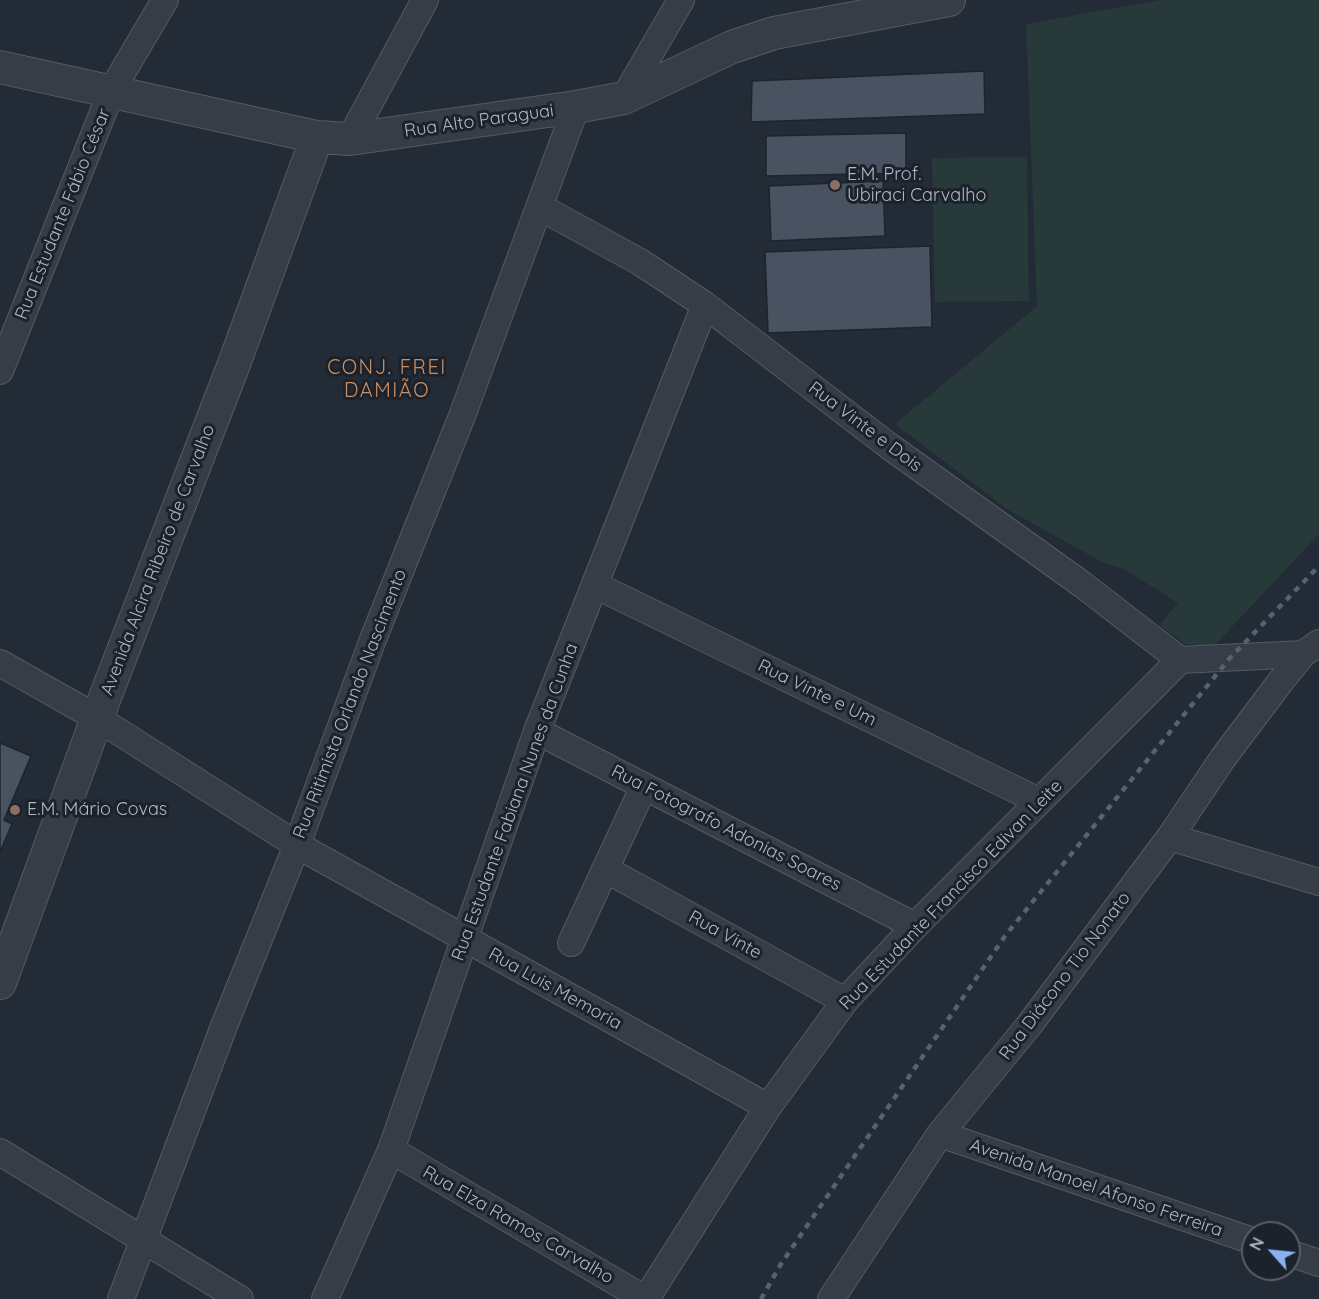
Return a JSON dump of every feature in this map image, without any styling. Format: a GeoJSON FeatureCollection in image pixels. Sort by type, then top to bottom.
{"type":"FeatureCollection","features":[{"type":"Feature","properties":{"kind":"street","name":"Rua Estudante Fábio César"},"geometry":{"type":"LineString","coordinates":[[0,371],[112,90],[165,0]]}},
{"type":"Feature","properties":{"kind":"street"},"geometry":{"type":"LineString","coordinates":[[350,139],[425,0]]}},
{"type":"Feature","properties":{"kind":"street"},"geometry":{"type":"LineString","coordinates":[[624,98],[681,0]]}},
{"type":"Feature","properties":{"kind":"street","name":"Rua Alto Paraguai"},"geometry":{"type":"LineString","coordinates":[[0,67],[316,137],[350,139],[576,108],[624,98],[732,46],[774,33],[949,0]]}},
{"type":"Feature","properties":{"kind":"street","name":"Rua Ritimista Orlando Nascimento"},"geometry":{"type":"LineString","coordinates":[[121,1299],[224,1026],[297,845],[576,108]]}},
{"type":"Feature","properties":{"kind":"street","name":"Avenida Alcira Ribeiro de Carvalho"},"geometry":{"type":"LineString","coordinates":[[0,983],[97,718],[209,430],[316,137]]}},
{"type":"Feature","properties":{"kind":"street","name":"Rua Vinte e Dois"},"geometry":{"type":"LineString","coordinates":[[540,207],[640,262],[705,305],[889,446],[1083,585],[1180,660]]}},
{"type":"Feature","properties":{"kind":"street","name":"Rua Estudante Fabiana Nunes da Cunha"},"geometry":{"type":"LineString","coordinates":[[325,1299],[391,1150],[537,731],[705,305]]}},
{"type":"Feature","properties":{"kind":"street","name":"Rua Vinte e Um"},"geometry":{"type":"LineString","coordinates":[[595,585],[1039,801]]}},
{"type":"Feature","properties":{"kind":"street","name":"Rua Diácono Tio Nonato"},"geometry":{"type":"LineString","coordinates":[[1180,660],[1229,659],[1311,649]]}},
{"type":"Feature","properties":{"kind":"street","name":"Rua Diácono Tio Nonato"},"geometry":{"type":"LineString","coordinates":[[831,1299],[940,1134],[1030,1024],[1170,837],[1222,758],[1311,649]]}},
{"type":"Feature","properties":{"kind":"street","name":"Rua Estudante Francisco Edivan Leite"},"geometry":{"type":"LineString","coordinates":[[645,1299],[768,1107],[845,1001],[915,926],[1180,660]]}},
{"type":"Feature","properties":{"kind":"street","name":"Rua Luis Memoria"},"geometry":{"type":"LineString","coordinates":[[0,663],[97,718],[297,845],[768,1107]]}},
{"type":"Feature","properties":{"kind":"street","name":"Rua Fotografo Adonias Soares"},"geometry":{"type":"LineString","coordinates":[[537,731],[915,926]]}},
{"type":"Feature","properties":{"kind":"street"},"geometry":{"type":"LineString","coordinates":[[571,943],[644,786]]}},
{"type":"Feature","properties":{"kind":"street"},"geometry":{"type":"LineString","coordinates":[[1170,837],[1319,882]]}},
{"type":"Feature","properties":{"kind":"street","name":"Rua Vinte"},"geometry":{"type":"LineString","coordinates":[[605,869],[845,1001]]}},
{"type":"Feature","properties":{"kind":"street","name":"Avenida Manoel Afonso Ferreira"},"geometry":{"type":"LineString","coordinates":[[940,1134],[1241,1237]]}},
{"type":"Feature","properties":{"kind":"street","name":"Rua Elza Ramos Carvalho"},"geometry":{"type":"LineString","coordinates":[[391,1150],[645,1299]]}},
{"type":"Feature","properties":{"kind":"street"},"geometry":{"type":"LineString","coordinates":[[0,1152],[240,1299]]}},
{"type":"Feature","properties":{"kind":"street"},"geometry":{"type":"LineString","coordinates":[[1301,1257],[1319,1263]]}},
{"type":"Feature","properties":{"kind":"shaded area"},"geometry":{"type":"Polygon","coordinates":[[[1160,0],[1319,0],[1319,534],[1214,646],[1185,644],[1159,625],[1178,603],[1124,569],[1106,564],[1008,510],[895,424],[1037,306],[1026,24],[1160,0]]]}},
{"type":"Feature","properties":{"kind":"shaded area"},"geometry":{"type":"Polygon","coordinates":[[[1027,157],[1029,301],[935,302],[932,158],[1027,157]]]}},
{"type":"Feature","properties":{"kind":"building"},"geometry":{"type":"Polygon","coordinates":[[[984,71],[985,114],[751,122],[752,81],[984,71]]]}},
{"type":"Feature","properties":{"kind":"building"},"geometry":{"type":"Polygon","coordinates":[[[906,133],[906,173],[766,176],[766,136],[906,133]]]}},
{"type":"Feature","properties":{"kind":"building"},"geometry":{"type":"Polygon","coordinates":[[[883,181],[885,236],[771,241],[769,186],[883,181]]]}},
{"type":"Feature","properties":{"kind":"building"},"geometry":{"type":"Polygon","coordinates":[[[930,246],[932,327],[768,333],[765,252],[930,246]]]}},
{"type":"Feature","properties":{"kind":"building"},"geometry":{"type":"Polygon","coordinates":[[[0,743],[31,756],[4,820],[12,824],[0,852],[0,743]]]}},
{"type":"Feature","properties":{"kind":"railway"},"geometry":{"type":"LineString","coordinates":[[761,1299],[781,1264],[1005,936],[1229,659],[1319,566]]}},
{"type":"Feature","properties":{"kind":"place","name":"E.M. Prof. Ubiraci Carvalho"},"geometry":{"type":"Point","coordinates":[835,185]}},
{"type":"Feature","properties":{"kind":"place","name":"E.M. Mário Covas"},"geometry":{"type":"Point","coordinates":[15,810]}},
{"type":"Feature","properties":{"kind":"district","name":"CONJ. FREI DAMIÃO"},"geometry":{"type":"Point","coordinates":[387,380]}}]}
